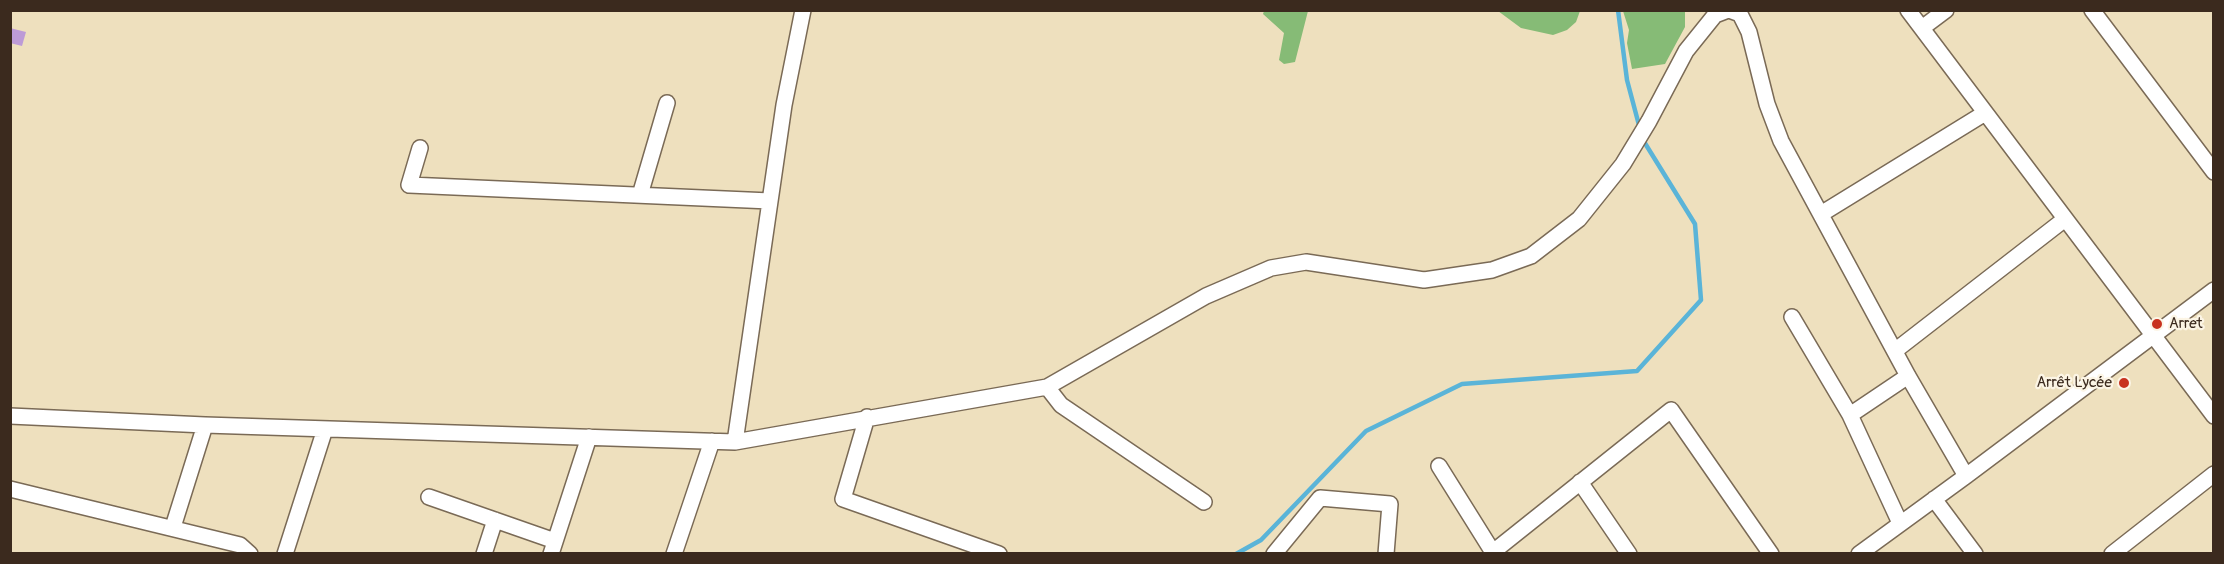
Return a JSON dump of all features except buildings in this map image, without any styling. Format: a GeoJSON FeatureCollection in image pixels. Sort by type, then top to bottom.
{"type":"FeatureCollection","features":[{"type":"Feature","properties":{"kind":"street"},"geometry":{"type":"LineString","coordinates":[[735,442],[784,105],[803,10]]}},
{"type":"Feature","properties":{"kind":"street"},"geometry":{"type":"LineString","coordinates":[[10,416],[205,425],[735,442],[1047,387],[1206,296],[1271,268],[1306,262],[1424,280],[1492,270],[1531,256],[1580,219],[1623,164],[1686,51],[1715,15],[1728,10],[1740,14],[1749,32],[1767,104],[1781,141],[1896,350],[1908,376],[1966,476]]}},
{"type":"Feature","properties":{"kind":"street"},"geometry":{"type":"LineString","coordinates":[[1908,10],[2214,416]]}},
{"type":"Feature","properties":{"kind":"street"},"geometry":{"type":"LineString","coordinates":[[1922,28],[1946,10]]}},
{"type":"Feature","properties":{"kind":"street"},"geometry":{"type":"LineString","coordinates":[[2092,10],[2214,172]]}},
{"type":"Feature","properties":{"kind":"street"},"geometry":{"type":"LineString","coordinates":[[639,195],[667,103]]}},
{"type":"Feature","properties":{"kind":"street"},"geometry":{"type":"LineString","coordinates":[[1821,214],[1985,113]]}},
{"type":"Feature","properties":{"kind":"street"},"geometry":{"type":"LineString","coordinates":[[420,148],[409,185],[770,201]]}},
{"type":"Feature","properties":{"kind":"street"},"geometry":{"type":"LineString","coordinates":[[1896,350],[2065,219]]}},
{"type":"Feature","properties":{"kind":"street"},"geometry":{"type":"LineString","coordinates":[[1859,554],[2214,290]]}},
{"type":"Feature","properties":{"kind":"street"},"geometry":{"type":"LineString","coordinates":[[1792,317],[1850,415],[1900,523]]}},
{"type":"Feature","properties":{"kind":"street"},"geometry":{"type":"LineString","coordinates":[[1850,415],[1908,376]]}},
{"type":"Feature","properties":{"kind":"street"},"geometry":{"type":"LineString","coordinates":[[1047,387],[1062,405],[1204,502]]}},
{"type":"Feature","properties":{"kind":"street"},"geometry":{"type":"LineString","coordinates":[[1438,466],[1493,553],[1671,411],[1771,554]]}},
{"type":"Feature","properties":{"kind":"street"},"geometry":{"type":"LineString","coordinates":[[867,417],[843,499],[999,554]]}},
{"type":"Feature","properties":{"kind":"street"},"geometry":{"type":"LineString","coordinates":[[173,527],[205,425]]}},
{"type":"Feature","properties":{"kind":"street"},"geometry":{"type":"LineString","coordinates":[[285,554],[325,429]]}},
{"type":"Feature","properties":{"kind":"street"},"geometry":{"type":"LineString","coordinates":[[429,497],[495,520],[553,547],[589,437]]}},
{"type":"Feature","properties":{"kind":"street"},"geometry":{"type":"LineString","coordinates":[[674,554],[712,441]]}},
{"type":"Feature","properties":{"kind":"street"},"geometry":{"type":"LineString","coordinates":[[2112,554],[2214,474]]}},
{"type":"Feature","properties":{"kind":"street"},"geometry":{"type":"LineString","coordinates":[[1580,482],[1629,554]]}},
{"type":"Feature","properties":{"kind":"street"},"geometry":{"type":"LineString","coordinates":[[10,489],[240,545],[250,554]]}},
{"type":"Feature","properties":{"kind":"street"},"geometry":{"type":"LineString","coordinates":[[1274,554],[1320,498],[1390,504],[1386,554]]}},
{"type":"Feature","properties":{"kind":"street"},"geometry":{"type":"LineString","coordinates":[[1934,499],[1975,554]]}},
{"type":"Feature","properties":{"kind":"street"},"geometry":{"type":"LineString","coordinates":[[484,554],[495,520]]}},
{"type":"Feature","properties":{"kind":"green space"},"geometry":{"type":"Polygon","coordinates":[[[1264,11],[1308,11],[1295,62],[1284,64],[1279,60],[1284,33],[1263,14],[1264,11]]]}},
{"type":"Feature","properties":{"kind":"green space"},"geometry":{"type":"Polygon","coordinates":[[[1498,11],[1580,11],[1576,22],[1567,30],[1553,35],[1521,28],[1498,11]]]}},
{"type":"Feature","properties":{"kind":"green space"},"geometry":{"type":"Polygon","coordinates":[[[1623,11],[1685,11],[1685,27],[1665,64],[1632,69],[1627,43],[1629,30],[1623,11]]]}},
{"type":"Feature","properties":{"kind":"waterway"},"geometry":{"type":"LineString","coordinates":[[1618,10],[1627,80],[1640,129]]}},
{"type":"Feature","properties":{"kind":"waterway"},"geometry":{"type":"LineString","coordinates":[[1236,554],[1261,540],[1366,431],[1462,384],[1637,371],[1701,300],[1695,224],[1643,140]]}},
{"type":"Feature","properties":{"kind":"place","name":"Arret"},"geometry":{"type":"Point","coordinates":[2157,324]}},
{"type":"Feature","properties":{"kind":"place","name":"Arrêt Lycée"},"geometry":{"type":"Point","coordinates":[2124,383]}}]}
